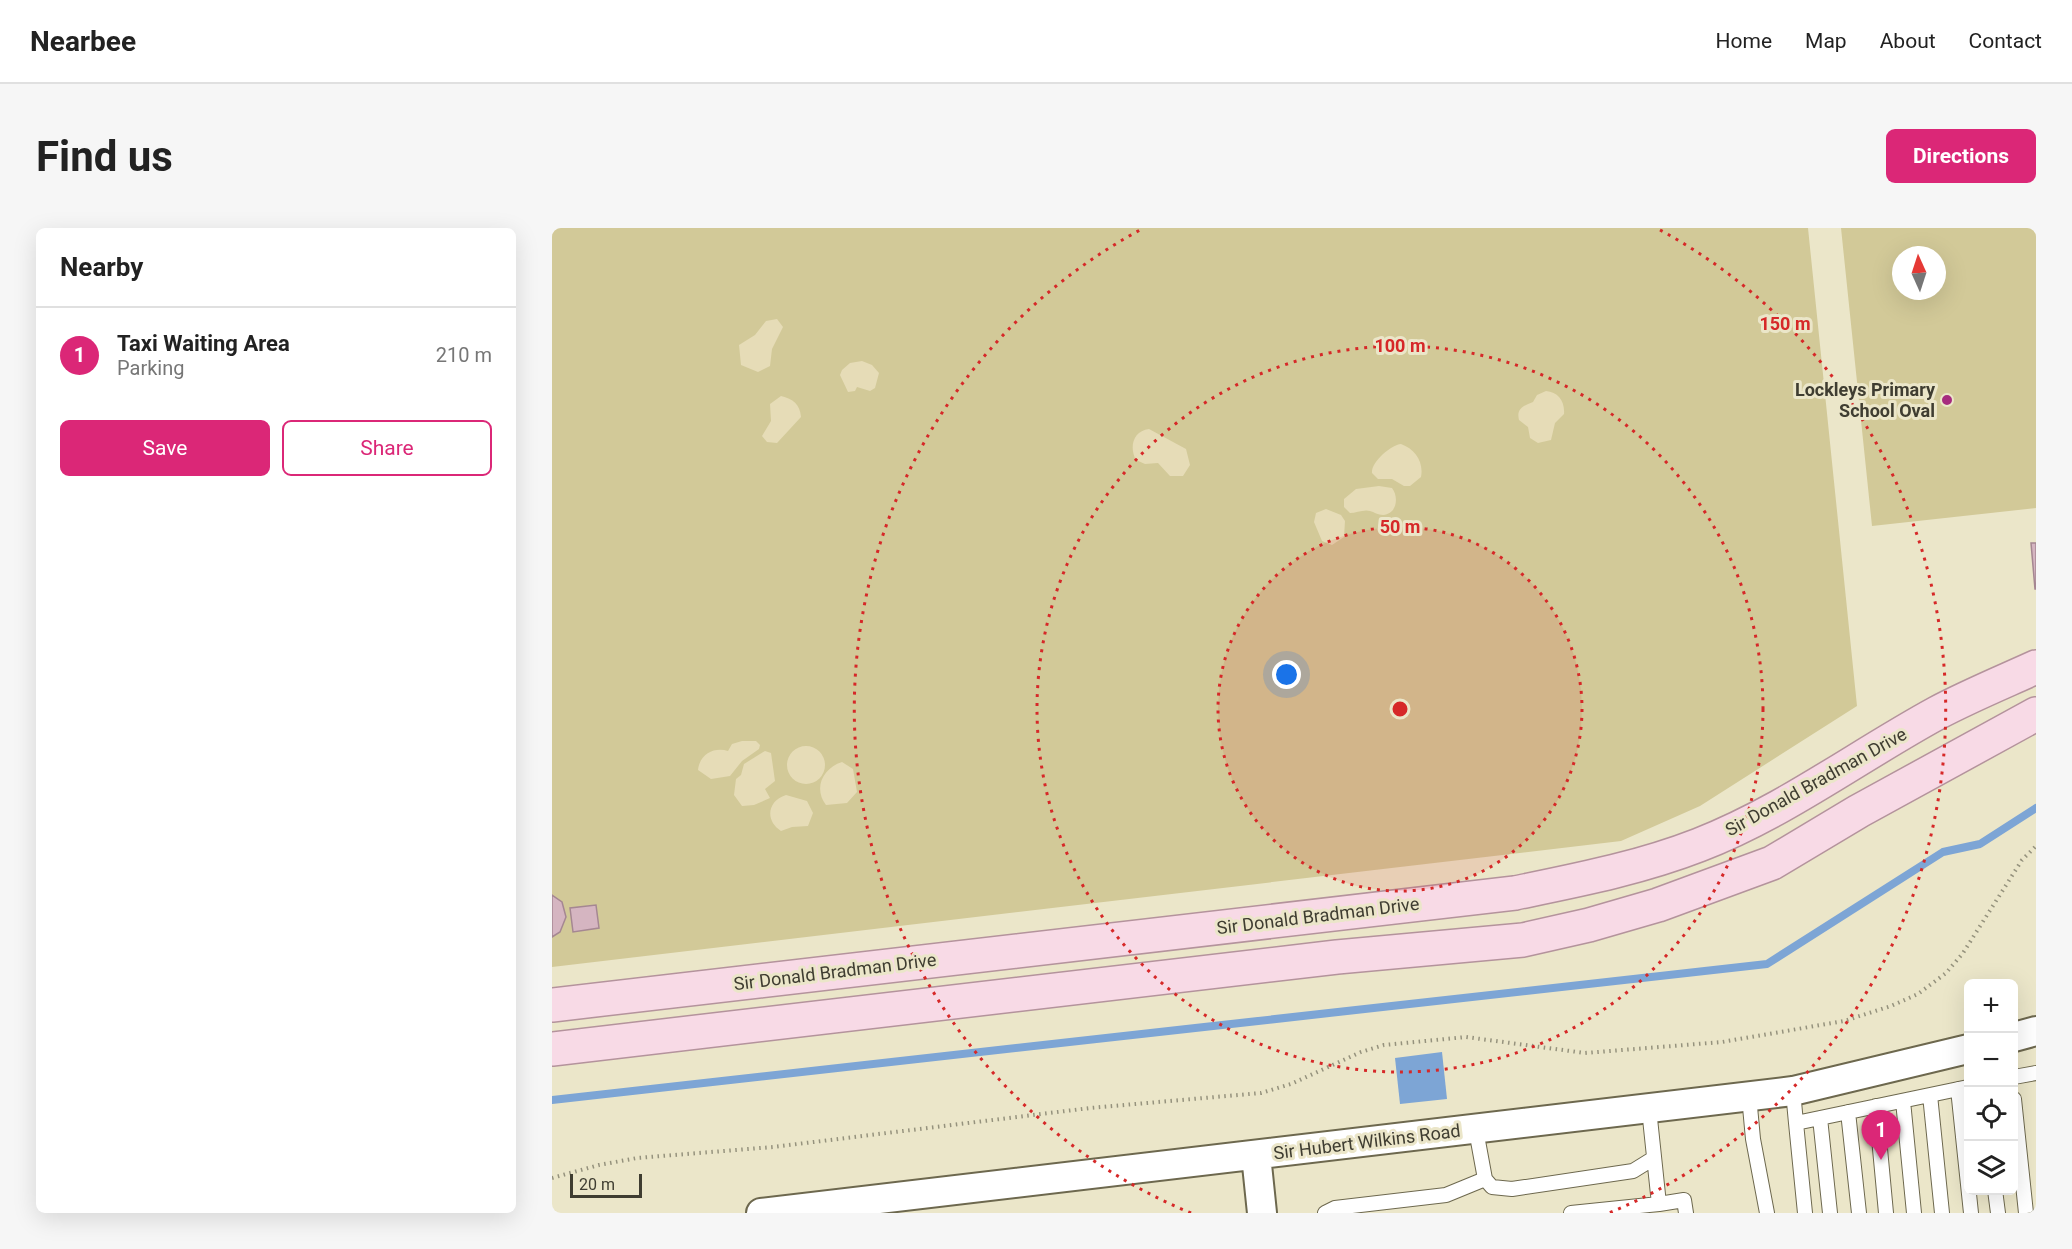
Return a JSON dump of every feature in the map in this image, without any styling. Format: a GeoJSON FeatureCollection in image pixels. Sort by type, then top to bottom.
{"type":"FeatureCollection","features":[{"type":"Feature","properties":{"kind":"main road","name":"Sir Donald Bradman Drive"},"geometry":{"type":"LineString","coordinates":[[552,1005],[1515,893],[1581,880],[1636,867],[1668,856],[1755,820],[1938,713],[2036,667]]}},
{"type":"Feature","properties":{"kind":"main road"},"geometry":{"type":"LineString","coordinates":[[552,1048],[1337,957],[1523,940],[1590,925],[1658,905],[1772,863],[1859,811],[2036,714]]}},
{"type":"Feature","properties":{"kind":"street"},"geometry":{"type":"LineString","coordinates":[[2018,1036],[2036,1031]]}},
{"type":"Feature","properties":{"kind":"street","name":"Sir Hubert Wilkins Road"},"geometry":{"type":"LineString","coordinates":[[761,1213],[1793,1091],[1964,1050]]}},
{"type":"Feature","properties":{"kind":"street"},"geometry":{"type":"LineString","coordinates":[[1256,1155],[1263,1213]]}},
{"type":"Feature","properties":{"kind":"lane"},"geometry":{"type":"LineString","coordinates":[[2018,1076],[2036,1073]]}},
{"type":"Feature","properties":{"kind":"lane"},"geometry":{"type":"LineString","coordinates":[[1796,1123],[1963,1088],[1971,1213]]}},
{"type":"Feature","properties":{"kind":"lane"},"geometry":{"type":"LineString","coordinates":[[1793,1091],[1805,1213]]}},
{"type":"Feature","properties":{"kind":"lane"},"geometry":{"type":"LineString","coordinates":[[1930,1095],[1942,1213]]}},
{"type":"Feature","properties":{"kind":"lane"},"geometry":{"type":"LineString","coordinates":[[1749,1096],[1753,1139],[1767,1213]]}},
{"type":"Feature","properties":{"kind":"lane"},"geometry":{"type":"LineString","coordinates":[[1903,1101],[1914,1213]]}},
{"type":"Feature","properties":{"kind":"lane"},"geometry":{"type":"LineString","coordinates":[[1876,1106],[1886,1213]]}},
{"type":"Feature","properties":{"kind":"lane"},"geometry":{"type":"LineString","coordinates":[[1649,1109],[1659,1204]]}},
{"type":"Feature","properties":{"kind":"lane"},"geometry":{"type":"LineString","coordinates":[[1848,1112],[1859,1213]]}},
{"type":"Feature","properties":{"kind":"lane"},"geometry":{"type":"LineString","coordinates":[[1820,1118],[1830,1213]]}},
{"type":"Feature","properties":{"kind":"lane"},"geometry":{"type":"LineString","coordinates":[[1476,1130],[1485,1179],[1492,1187],[1512,1188],[1633,1171],[1654,1158]]}},
{"type":"Feature","properties":{"kind":"lane"},"geometry":{"type":"LineString","coordinates":[[2018,1141],[2026,1213]]}},
{"type":"Feature","properties":{"kind":"lane"},"geometry":{"type":"LineString","coordinates":[[1325,1213],[1335,1208],[1446,1195],[1485,1179]]}},
{"type":"Feature","properties":{"kind":"lane"},"geometry":{"type":"LineString","coordinates":[[1996,1195],[1998,1213]]}},
{"type":"Feature","properties":{"kind":"lane"},"geometry":{"type":"LineString","coordinates":[[1571,1213],[1684,1200],[1686,1213]]}},
{"type":"Feature","properties":{"kind":"path"},"geometry":{"type":"LineString","coordinates":[[552,1178],[599,1165],[637,1158],[773,1147],[1090,1108],[1261,1093],[1291,1084],[1361,1052],[1384,1045],[1466,1037],[1585,1053],[1722,1042],[1844,1021],[1891,1006],[1918,994],[1946,973],[1963,953],[2022,861],[2036,846]]}},
{"type":"Feature","properties":{"kind":"shaded area"},"geometry":{"type":"Polygon","coordinates":[[[552,228],[1808,228],[1857,706],[1700,806],[1621,841],[552,967],[552,228]]]}},
{"type":"Feature","properties":{"kind":"shaded area","name":"Lockleys Primary School Oval"},"geometry":{"type":"Polygon","coordinates":[[[1841,228],[2036,228],[2036,508],[1872,526],[1841,228]]]}},
{"type":"Feature","properties":{"kind":"sand"},"geometry":{"type":"Polygon","coordinates":[[[777,319],[783,327],[772,349],[770,366],[758,372],[741,365],[739,345],[755,335],[766,321],[777,319]]]}},
{"type":"Feature","properties":{"kind":"sand"},"geometry":{"type":"Polygon","coordinates":[[[862,361],[872,365],[879,373],[875,388],[870,391],[857,387],[855,391],[848,392],[840,375],[842,370],[850,363],[862,361]]]}},
{"type":"Feature","properties":{"kind":"sand"},"geometry":{"type":"Polygon","coordinates":[[[1546,391],[1560,398],[1564,414],[1555,423],[1551,440],[1538,443],[1530,438],[1528,427],[1519,420],[1519,413],[1521,408],[1546,391]]]}},
{"type":"Feature","properties":{"kind":"sand"},"geometry":{"type":"Polygon","coordinates":[[[781,396],[795,403],[801,417],[777,443],[767,442],[762,436],[771,421],[770,404],[781,396]]]}},
{"type":"Feature","properties":{"kind":"sand"},"geometry":{"type":"Polygon","coordinates":[[[1149,429],[1186,449],[1190,465],[1183,476],[1170,476],[1158,463],[1145,464],[1136,460],[1133,450],[1134,440],[1139,433],[1149,429]]]}},
{"type":"Feature","properties":{"kind":"sand"},"geometry":{"type":"Polygon","coordinates":[[[1401,444],[1414,453],[1420,461],[1421,477],[1410,486],[1404,486],[1392,479],[1378,479],[1372,473],[1382,455],[1392,447],[1401,444]]]}},
{"type":"Feature","properties":{"kind":"sand"},"geometry":{"type":"Polygon","coordinates":[[[1379,486],[1392,488],[1396,496],[1394,508],[1388,514],[1381,515],[1368,511],[1350,513],[1344,507],[1344,499],[1356,489],[1379,486]]]}},
{"type":"Feature","properties":{"kind":"sand"},"geometry":{"type":"Polygon","coordinates":[[[1326,509],[1341,515],[1345,521],[1344,537],[1332,545],[1322,541],[1314,522],[1316,513],[1326,509]]]}},
{"type":"Feature","properties":{"kind":"sand"},"geometry":{"type":"Polygon","coordinates":[[[756,741],[760,745],[759,749],[742,761],[730,776],[711,779],[698,770],[705,755],[718,750],[728,751],[732,744],[756,741]]]}},
{"type":"Feature","properties":{"kind":"sand"},"geometry":{"type":"Polygon","coordinates":[[[806,746],[820,751],[825,765],[820,779],[806,784],[792,779],[787,765],[792,751],[806,746]]]}},
{"type":"Feature","properties":{"kind":"sand"},"geometry":{"type":"Polygon","coordinates":[[[765,751],[771,753],[775,781],[765,789],[770,798],[754,805],[742,806],[734,795],[736,779],[741,775],[744,764],[765,751]]]}},
{"type":"Feature","properties":{"kind":"sand"},"geometry":{"type":"Polygon","coordinates":[[[842,762],[853,769],[857,792],[847,803],[826,805],[820,792],[822,779],[830,769],[842,762]]]}},
{"type":"Feature","properties":{"kind":"sand"},"geometry":{"type":"Polygon","coordinates":[[[786,795],[807,801],[813,813],[808,826],[792,827],[781,831],[772,822],[770,812],[772,806],[786,795]]]}},
{"type":"Feature","properties":{"kind":"water"},"geometry":{"type":"Polygon","coordinates":[[[1442,1052],[1447,1099],[1400,1104],[1395,1058],[1442,1052]]]}},
{"type":"Feature","properties":{"kind":"building"},"geometry":{"type":"Polygon","coordinates":[[[2031,543],[2036,543],[2036,589],[2035,589],[2031,543]]]}},
{"type":"Feature","properties":{"kind":"building"},"geometry":{"type":"Polygon","coordinates":[[[552,895],[562,902],[566,917],[560,932],[552,937],[552,895]]]}},
{"type":"Feature","properties":{"kind":"building"},"geometry":{"type":"Polygon","coordinates":[[[596,905],[599,928],[573,932],[570,908],[596,905]]]}},
{"type":"Feature","properties":{"kind":"waterway"},"geometry":{"type":"LineString","coordinates":[[552,1100],[1767,964],[1943,852],[1980,844],[2036,808]]}},
{"type":"Feature","properties":{"kind":"place","name":"Lockleys Primary School Oval"},"geometry":{"type":"Point","coordinates":[1947,400]}},
{"type":"Feature","properties":{"kind":"place","name":"Taxi Waiting Area"},"geometry":{"type":"Point","coordinates":[1881,1160]}}]}
